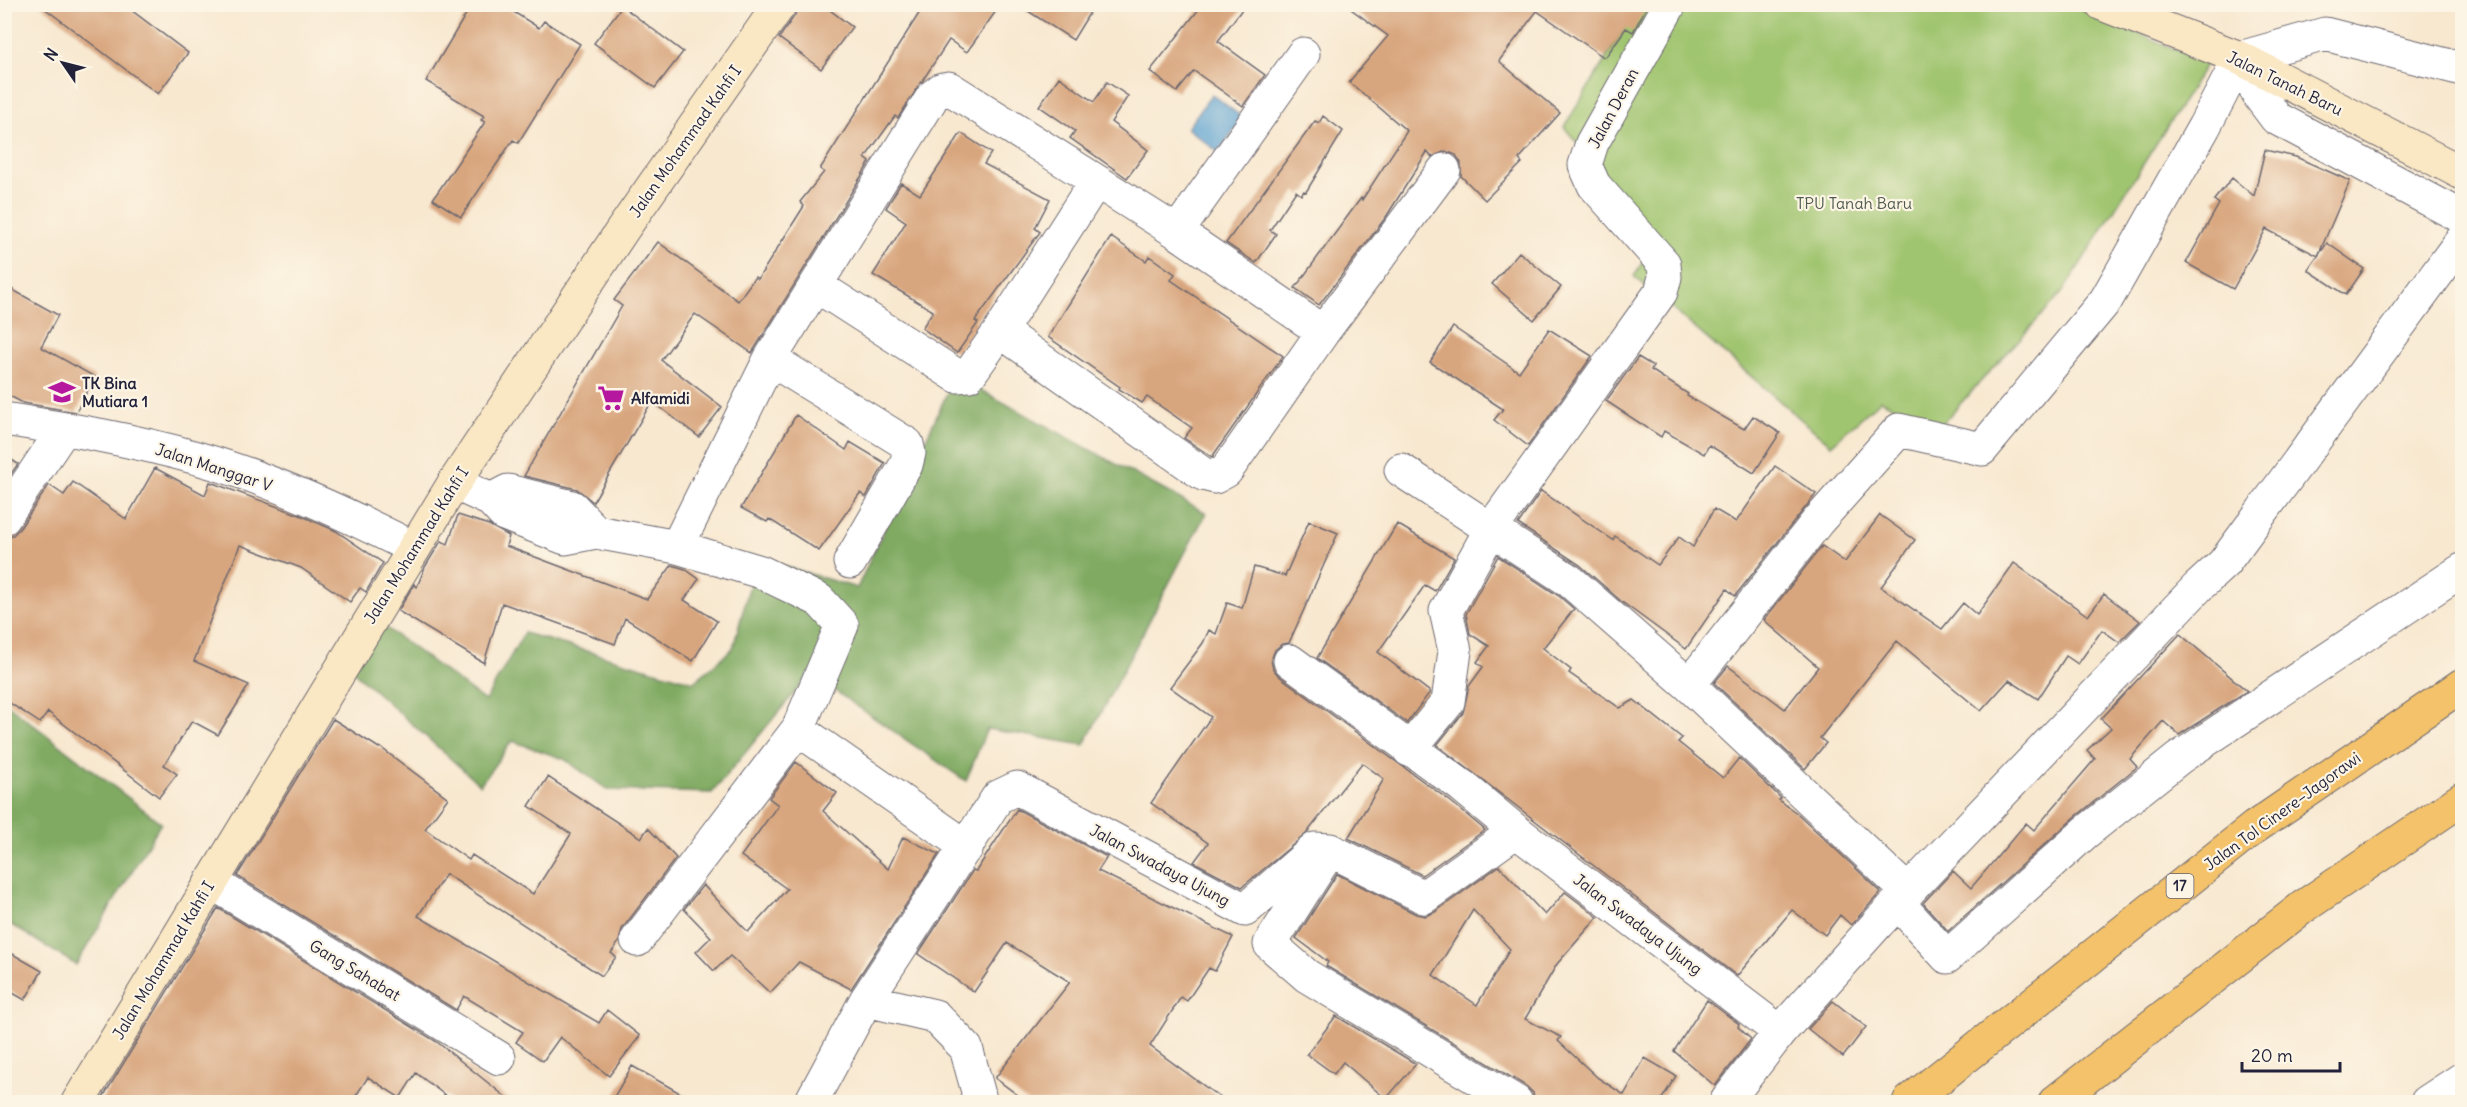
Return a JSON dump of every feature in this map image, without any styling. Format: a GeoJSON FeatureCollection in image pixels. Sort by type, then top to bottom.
{"type":"FeatureCollection","features":[{"type":"Feature","properties":{"kind":"highway","name":"Jalan Tol Cinere–Jagorawi"},"geometry":{"type":"LineString","coordinates":[[1909,1102],[2254,827],[2463,685]]}},
{"type":"Feature","properties":{"kind":"highway"},"geometry":{"type":"LineString","coordinates":[[2055,1102],[2303,907],[2463,799]]}},
{"type":"Feature","properties":{"kind":"main road","name":"Jalan Mohammad Kahfi I"},"geometry":{"type":"LineString","coordinates":[[78,1102],[454,483],[623,229],[780,4]]}},
{"type":"Feature","properties":{"kind":"main road","name":"Jalan Tanah Baru"},"geometry":{"type":"LineString","coordinates":[[2109,6],[2240,58],[2463,173]]}},
{"type":"Feature","properties":{"kind":"street","name":"Jalan Deran"},"geometry":{"type":"LineString","coordinates":[[1491,529],[1662,292],[1665,277],[1664,264],[1593,185],[1586,165],[1592,143],[1670,4]]}},
{"type":"Feature","properties":{"kind":"street"},"geometry":{"type":"LineString","coordinates":[[1689,686],[1818,521],[1899,430],[1982,449],[2106,300],[2240,58],[2325,34],[2463,69]]}},
{"type":"Feature","properties":{"kind":"street"},"geometry":{"type":"LineString","coordinates":[[1177,232],[1304,54]]}},
{"type":"Feature","properties":{"kind":"street"},"geometry":{"type":"LineString","coordinates":[[2240,58],[2258,94],[2276,117],[2463,217]]}},
{"type":"Feature","properties":{"kind":"street"},"geometry":{"type":"LineString","coordinates":[[677,547],[770,358],[817,286],[933,96],[942,89],[949,88],[1177,232],[1323,332]]}},
{"type":"Feature","properties":{"kind":"street"},"geometry":{"type":"LineString","coordinates":[[1000,331],[1203,474],[1215,477],[1226,471],[1323,332],[1444,170]]}},
{"type":"Feature","properties":{"kind":"street"},"geometry":{"type":"LineString","coordinates":[[817,286],[957,376],[969,375],[1000,331],[1096,181]]}},
{"type":"Feature","properties":{"kind":"street"},"geometry":{"type":"LineString","coordinates":[[1726,1102],[1780,1032],[1895,906],[2198,587],[2224,563],[2463,240]]}},
{"type":"Feature","properties":{"kind":"street"},"geometry":{"type":"LineString","coordinates":[[770,358],[907,444],[909,453],[906,465],[849,562]]}},
{"type":"Feature","properties":{"kind":"street","name":"Jalan Manggar V"},"geometry":{"type":"LineString","coordinates":[[4,418],[200,459],[370,526],[413,548]]}},
{"type":"Feature","properties":{"kind":"street"},"geometry":{"type":"LineString","coordinates":[[4,518],[64,429]]}},
{"type":"Feature","properties":{"kind":"street"},"geometry":{"type":"LineString","coordinates":[[1401,470],[1570,581],[1689,686],[1895,906],[1947,957],[2086,832],[2179,758],[2463,570]]}},
{"type":"Feature","properties":{"kind":"street"},"geometry":{"type":"LineString","coordinates":[[454,483],[491,500],[504,514],[565,538],[596,532],[677,547],[761,572],[819,600],[842,625],[798,729],[637,940]]}},
{"type":"Feature","properties":{"kind":"street"},"geometry":{"type":"LineString","coordinates":[[1409,750],[1448,702],[1455,651],[1446,611],[1491,529]]}},
{"type":"Feature","properties":{"kind":"street","name":"Jalan Swadaya Ujung"},"geometry":{"type":"LineString","coordinates":[[1290,661],[1409,750],[1462,786],[1516,831],[1780,1032]]}},
{"type":"Feature","properties":{"kind":"street"},"geometry":{"type":"LineString","coordinates":[[798,729],[968,847],[866,1000],[811,1102]]}},
{"type":"Feature","properties":{"kind":"street","name":"Jalan Swadaya Ujung"},"geometry":{"type":"LineString","coordinates":[[968,847],[998,797],[1017,788],[1245,910],[1315,849],[1330,850]]}},
{"type":"Feature","properties":{"kind":"street"},"geometry":{"type":"LineString","coordinates":[[1516,831],[1424,897],[1330,850],[1270,944],[1307,976],[1516,1102]]}},
{"type":"Feature","properties":{"kind":"street","name":"Gang Sahabat"},"geometry":{"type":"LineString","coordinates":[[211,882],[499,1058]]}},
{"type":"Feature","properties":{"kind":"street"},"geometry":{"type":"LineString","coordinates":[[866,1000],[934,1016],[966,1048],[979,1095],[976,1102]]}},
{"type":"Feature","properties":{"kind":"street"},"geometry":{"type":"LineString","coordinates":[[2427,1102],[2463,1079]]}},
{"type":"Feature","properties":{"kind":"green space","name":"TPU Tanah Baru"},"geometry":{"type":"Polygon","coordinates":[[[1639,5],[2073,5],[2207,63],[2062,293],[1937,429],[1881,400],[1831,445],[1634,276],[1658,241],[1564,127],[1639,5]]]}},
{"type":"Feature","properties":{"kind":"green space"},"geometry":{"type":"Polygon","coordinates":[[[955,376],[1206,513],[1084,745],[987,729],[966,781],[810,674],[712,793],[608,790],[564,759],[512,741],[480,785],[347,666],[378,622],[485,701],[524,633],[694,682],[733,648],[757,558],[857,588],[955,376]]]}},
{"type":"Feature","properties":{"kind":"green space"},"geometry":{"type":"Polygon","coordinates":[[[4,702],[161,823],[76,965],[5,921],[4,702]]]}},
{"type":"Feature","properties":{"kind":"water"},"geometry":{"type":"Polygon","coordinates":[[[1212,94],[1243,118],[1218,152],[1187,128],[1212,94]]]}},
{"type":"Feature","properties":{"kind":"building"},"geometry":{"type":"Polygon","coordinates":[[[39,4],[123,4],[188,53],[158,94],[39,4]]]}},
{"type":"Feature","properties":{"kind":"building"},"geometry":{"type":"Polygon","coordinates":[[[472,4],[501,4],[539,28],[544,21],[580,44],[518,143],[513,140],[461,217],[433,199],[485,122],[481,120],[484,116],[426,81],[472,4]]]}},
{"type":"Feature","properties":{"kind":"building"},"geometry":{"type":"Polygon","coordinates":[[[799,4],[822,4],[852,27],[821,69],[779,38],[795,15],[799,4]]]}},
{"type":"Feature","properties":{"kind":"building"},"geometry":{"type":"Polygon","coordinates":[[[925,4],[1001,4],[967,52],[949,40],[898,118],[895,116],[865,158],[870,162],[752,353],[695,314],[661,360],[722,407],[699,437],[652,401],[593,502],[577,489],[524,476],[622,306],[614,300],[658,242],[738,301],[755,277],[758,279],[804,206],[800,202],[824,172],[820,169],[925,4]]]}},
{"type":"Feature","properties":{"kind":"building"},"geometry":{"type":"Polygon","coordinates":[[[1017,4],[1095,4],[1073,40],[1017,4]]]}},
{"type":"Feature","properties":{"kind":"building"},"geometry":{"type":"Polygon","coordinates":[[[1203,4],[1246,4],[1218,41],[1265,75],[1243,106],[1194,71],[1177,92],[1150,71],[1203,4]]]}},
{"type":"Feature","properties":{"kind":"building"},"geometry":{"type":"Polygon","coordinates":[[[1344,4],[1648,4],[1633,32],[1626,28],[1605,58],[1537,11],[1499,61],[1560,113],[1519,159],[1522,163],[1485,200],[1461,176],[1461,163],[1456,155],[1446,151],[1432,157],[1427,152],[1386,217],[1319,305],[1295,288],[1361,198],[1362,200],[1407,131],[1349,82],[1388,36],[1344,4]]]}},
{"type":"Feature","properties":{"kind":"building"},"geometry":{"type":"Polygon","coordinates":[[[622,6],[683,52],[655,88],[594,43],[622,6]]]}},
{"type":"Feature","properties":{"kind":"building"},"geometry":{"type":"Polygon","coordinates":[[[1059,77],[1094,102],[1107,82],[1128,96],[1111,122],[1148,150],[1127,178],[1070,138],[1075,131],[1039,106],[1059,77]]]}},
{"type":"Feature","properties":{"kind":"building"},"geometry":{"type":"Polygon","coordinates":[[[1323,116],[1343,131],[1306,192],[1304,191],[1301,195],[1296,191],[1270,230],[1276,234],[1256,263],[1226,243],[1315,121],[1319,123],[1323,116]]]}},
{"type":"Feature","properties":{"kind":"building"},"geometry":{"type":"Polygon","coordinates":[[[961,133],[991,153],[984,164],[1050,199],[1035,228],[1040,232],[975,321],[978,323],[957,353],[922,328],[933,311],[873,275],[906,222],[886,208],[901,183],[920,195],[961,133]]]}},
{"type":"Feature","properties":{"kind":"building"},"geometry":{"type":"Polygon","coordinates":[[[2265,150],[2296,157],[2350,181],[2318,256],[2266,229],[2233,289],[2186,263],[2219,204],[2214,200],[2232,178],[2254,196],[2265,150]]]}},
{"type":"Feature","properties":{"kind":"building"},"geometry":{"type":"Polygon","coordinates":[[[1111,237],[1146,261],[1149,256],[1175,274],[1171,280],[1283,356],[1212,457],[1184,438],[1192,428],[1147,397],[1142,403],[1119,389],[1120,387],[1048,337],[1111,237]]]}},
{"type":"Feature","properties":{"kind":"building"},"geometry":{"type":"Polygon","coordinates":[[[2327,243],[2364,269],[2346,295],[2308,270],[2327,243]]]}},
{"type":"Feature","properties":{"kind":"building"},"geometry":{"type":"Polygon","coordinates":[[[1519,252],[1561,287],[1534,320],[1492,284],[1519,252]]]}},
{"type":"Feature","properties":{"kind":"building"},"geometry":{"type":"Polygon","coordinates":[[[4,285],[58,315],[41,347],[95,377],[76,412],[23,403],[4,393],[4,285]]]}},
{"type":"Feature","properties":{"kind":"building"},"geometry":{"type":"Polygon","coordinates":[[[1453,327],[1519,372],[1549,329],[1592,356],[1528,446],[1494,420],[1503,409],[1430,362],[1453,327]]]}},
{"type":"Feature","properties":{"kind":"building"},"geometry":{"type":"Polygon","coordinates":[[[1638,357],[1653,366],[1651,370],[1688,394],[1687,396],[1744,429],[1753,416],[1780,433],[1754,473],[1709,445],[1704,454],[1664,431],[1661,437],[1606,401],[1638,357]]]}},
{"type":"Feature","properties":{"kind":"building"},"geometry":{"type":"Polygon","coordinates":[[[796,415],[846,450],[850,442],[885,463],[866,497],[860,493],[819,551],[769,519],[767,522],[741,508],[796,415]]]}},
{"type":"Feature","properties":{"kind":"building"},"geometry":{"type":"Polygon","coordinates":[[[4,455],[18,464],[4,484],[4,455]]]}},
{"type":"Feature","properties":{"kind":"building"},"geometry":{"type":"Polygon","coordinates":[[[1775,466],[1816,494],[1735,596],[1727,589],[1686,649],[1622,602],[1580,565],[1518,524],[1541,491],[1613,540],[1615,536],[1658,565],[1679,537],[1693,547],[1714,509],[1736,522],[1775,466]]]}},
{"type":"Feature","properties":{"kind":"building"},"geometry":{"type":"Polygon","coordinates":[[[155,468],[205,495],[210,482],[300,515],[336,531],[383,563],[366,592],[360,588],[350,602],[301,568],[240,545],[194,661],[249,685],[218,735],[192,721],[164,765],[177,774],[159,797],[48,712],[40,723],[4,699],[4,536],[13,535],[20,528],[49,485],[64,495],[73,482],[126,519],[155,468]]]}},
{"type":"Feature","properties":{"kind":"building"},"geometry":{"type":"Polygon","coordinates":[[[458,515],[489,525],[509,536],[506,546],[647,599],[672,565],[685,569],[699,579],[684,600],[717,621],[693,661],[625,618],[615,644],[502,603],[484,663],[398,611],[414,584],[417,587],[425,567],[441,541],[448,544],[458,515]]]}},
{"type":"Feature","properties":{"kind":"building"},"geometry":{"type":"Polygon","coordinates":[[[1880,515],[1915,540],[1881,587],[1942,629],[1963,603],[1977,615],[2014,563],[2088,616],[2104,594],[2140,621],[2119,642],[2102,630],[2078,664],[2066,656],[2038,699],[2009,680],[1981,711],[1897,641],[1820,738],[1826,743],[1805,769],[1714,683],[1728,666],[1785,709],[1818,667],[1764,620],[1822,546],[1845,562],[1880,515]]]}},
{"type":"Feature","properties":{"kind":"building"},"geometry":{"type":"Polygon","coordinates":[[[1309,521],[1338,533],[1289,643],[1282,644],[1275,650],[1271,660],[1273,669],[1279,676],[1450,801],[1485,830],[1422,875],[1348,838],[1384,779],[1362,763],[1306,834],[1242,887],[1194,862],[1208,843],[1151,803],[1211,717],[1170,687],[1203,643],[1209,630],[1216,634],[1227,603],[1242,608],[1254,567],[1285,576],[1309,521]]]}},
{"type":"Feature","properties":{"kind":"building"},"geometry":{"type":"Polygon","coordinates":[[[1397,524],[1454,558],[1435,591],[1425,585],[1378,652],[1430,692],[1407,723],[1317,658],[1397,524]]]}},
{"type":"Feature","properties":{"kind":"building"},"geometry":{"type":"Polygon","coordinates":[[[1498,556],[1559,596],[1574,609],[1543,648],[1571,670],[1569,673],[1620,708],[1634,700],[1682,738],[1678,742],[1723,778],[1739,758],[1781,798],[1779,800],[1798,814],[1881,892],[1851,925],[1840,915],[1825,935],[1792,910],[1737,976],[1437,745],[1463,713],[1469,686],[1483,667],[1477,662],[1489,646],[1470,634],[1466,614],[1498,556]]]}},
{"type":"Feature","properties":{"kind":"building"},"geometry":{"type":"Polygon","coordinates":[[[2180,634],[2247,691],[2179,735],[2163,721],[2130,759],[2137,767],[2074,818],[1948,931],[1923,903],[1953,871],[1971,888],[2026,823],[2034,830],[2095,759],[2087,750],[2111,728],[2101,719],[2180,634]]]}},
{"type":"Feature","properties":{"kind":"building"},"geometry":{"type":"Polygon","coordinates":[[[333,719],[380,747],[448,798],[425,829],[469,860],[472,855],[533,894],[571,834],[529,806],[548,777],[641,838],[648,828],[676,858],[622,929],[619,942],[611,953],[616,957],[602,976],[446,874],[418,916],[599,1023],[607,1010],[640,1036],[609,1076],[560,1037],[543,1061],[516,1042],[523,1032],[464,996],[456,1010],[237,876],[333,719]]]}},
{"type":"Feature","properties":{"kind":"building"},"geometry":{"type":"Polygon","coordinates":[[[796,762],[837,793],[823,811],[888,869],[903,837],[939,854],[851,989],[799,962],[770,993],[730,956],[714,971],[696,952],[711,937],[684,909],[703,885],[748,932],[787,889],[741,856],[778,805],[769,798],[796,762]]]}},
{"type":"Feature","properties":{"kind":"building"},"geometry":{"type":"Polygon","coordinates":[[[1017,809],[1107,857],[1098,871],[1233,937],[1215,971],[1209,968],[1187,1001],[1181,997],[1150,1046],[1226,1102],[1027,1102],[995,1078],[1070,982],[1007,943],[974,992],[918,954],[973,870],[976,871],[1017,809]]]}},
{"type":"Feature","properties":{"kind":"building"},"geometry":{"type":"Polygon","coordinates":[[[1499,866],[1545,915],[1565,892],[1598,917],[1557,964],[1525,1019],[1561,1037],[1558,1041],[1598,1078],[1624,1095],[1645,1058],[1676,1076],[1660,1102],[1535,1102],[1533,1093],[1526,1086],[1326,966],[1328,962],[1296,938],[1337,874],[1416,914],[1425,916],[1435,912],[1499,866]],[[1473,910],[1433,975],[1477,1005],[1510,949],[1473,910]]]}},
{"type":"Feature","properties":{"kind":"building"},"geometry":{"type":"Polygon","coordinates":[[[218,908],[437,1042],[512,1102],[454,1102],[416,1073],[400,1098],[368,1077],[352,1102],[100,1102],[218,908]]]}},
{"type":"Feature","properties":{"kind":"building"},"geometry":{"type":"Polygon","coordinates":[[[4,949],[42,971],[25,1000],[4,988],[4,949]]]}},
{"type":"Feature","properties":{"kind":"building"},"geometry":{"type":"Polygon","coordinates":[[[1707,1000],[1739,1024],[1738,1027],[1751,1039],[1715,1086],[1674,1051],[1707,1000]]]}},
{"type":"Feature","properties":{"kind":"building"},"geometry":{"type":"Polygon","coordinates":[[[1833,1001],[1866,1027],[1843,1057],[1808,1029],[1833,1001]]]}},
{"type":"Feature","properties":{"kind":"building"},"geometry":{"type":"Polygon","coordinates":[[[1336,1016],[1416,1064],[1386,1099],[1343,1062],[1334,1074],[1307,1054],[1336,1016]]]}},
{"type":"Feature","properties":{"kind":"building"},"geometry":{"type":"Polygon","coordinates":[[[632,1066],[696,1102],[611,1102],[632,1066]]]}},
{"type":"Feature","properties":{"kind":"place","name":"TK Bina Mutiara 1"},"geometry":{"type":"Point","coordinates":[62,392]}},
{"type":"Feature","properties":{"kind":"place","name":"Alfamidi"},"geometry":{"type":"Point","coordinates":[611,398]}}]}
